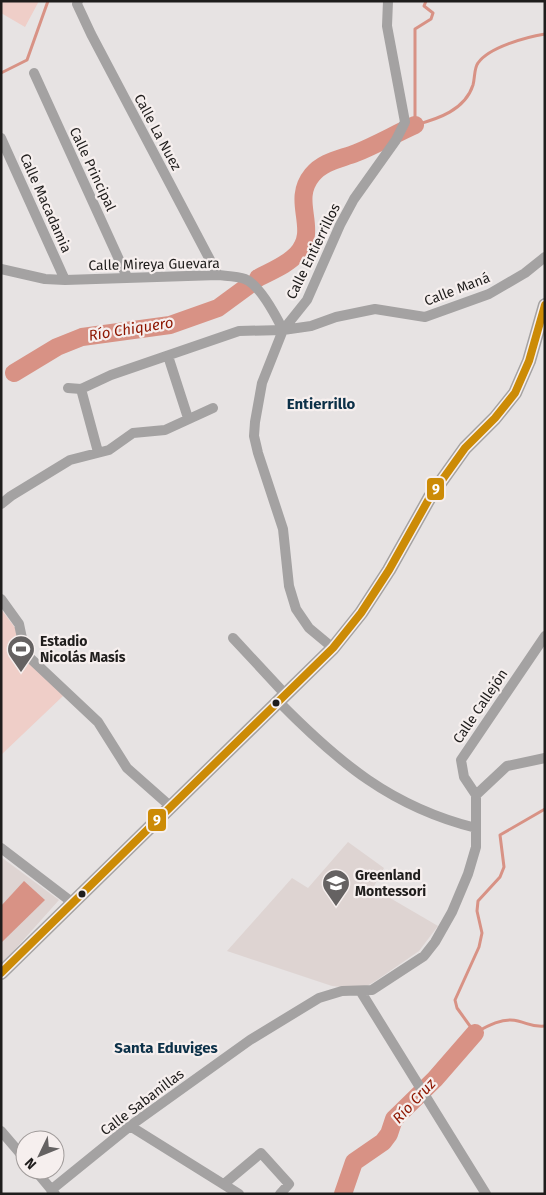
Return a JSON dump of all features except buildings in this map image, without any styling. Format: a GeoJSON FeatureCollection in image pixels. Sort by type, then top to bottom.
{"type":"FeatureCollection","features":[{"type":"Feature","properties":{"kind":"main road"},"geometry":{"type":"LineString","coordinates":[[1,973],[333,648],[370,598],[430,497],[465,448],[495,418],[515,393],[529,361],[545,305]]}},
{"type":"Feature","properties":{"kind":"street","name":"Calle La Nuez"},"geometry":{"type":"LineString","coordinates":[[78,1],[77,4],[87,25],[218,275]]}},
{"type":"Feature","properties":{"kind":"street","name":"Calle Entierrillos"},"geometry":{"type":"LineString","coordinates":[[333,648],[309,628],[296,609],[289,586],[283,529],[254,436],[262,383],[283,330],[307,300],[340,225],[354,199],[396,140],[405,122],[387,26],[388,1]]}},
{"type":"Feature","properties":{"kind":"street","name":"Calle Principal"},"geometry":{"type":"LineString","coordinates":[[34,73],[127,277]]}},
{"type":"Feature","properties":{"kind":"street","name":"Calle Macadamia"},"geometry":{"type":"LineString","coordinates":[[1,138],[65,280]]}},
{"type":"Feature","properties":{"kind":"street","name":"Calle Maná"},"geometry":{"type":"LineString","coordinates":[[81,389],[111,375],[238,331],[283,330],[311,326],[336,317],[375,309],[425,317],[489,294],[526,273],[545,257]]}},
{"type":"Feature","properties":{"kind":"street","name":"Calle Mireya Guevara"},"geometry":{"type":"LineString","coordinates":[[1,269],[45,279],[65,280],[218,275],[247,280],[274,311],[283,330]]}},
{"type":"Feature","properties":{"kind":"street"},"geometry":{"type":"LineString","coordinates":[[168,356],[188,418]]}},
{"type":"Feature","properties":{"kind":"street"},"geometry":{"type":"LineString","coordinates":[[68,388],[81,389],[98,452]]}},
{"type":"Feature","properties":{"kind":"street"},"geometry":{"type":"LineString","coordinates":[[1,504],[53,469],[70,460],[109,450],[133,433],[165,430],[213,408]]}},
{"type":"Feature","properties":{"kind":"street"},"geometry":{"type":"LineString","coordinates":[[1,599],[20,624],[23,643],[30,658],[98,722],[127,768],[170,806]]}},
{"type":"Feature","properties":{"kind":"street","name":"Calle Callejón"},"geometry":{"type":"LineString","coordinates":[[476,795],[464,777],[460,760],[545,636]]}},
{"type":"Feature","properties":{"kind":"street"},"geometry":{"type":"LineString","coordinates":[[234,638],[314,738],[344,765],[402,802],[446,820],[476,828]]}},
{"type":"Feature","properties":{"kind":"street"},"geometry":{"type":"LineString","coordinates":[[476,795],[507,766],[545,758]]}},
{"type":"Feature","properties":{"kind":"street","name":"Calle Sabanillas"},"geometry":{"type":"LineString","coordinates":[[53,1192],[130,1126],[250,1040],[319,998],[342,991],[361,992],[372,990],[412,966],[424,956],[435,942],[468,874],[476,847],[476,795]]}},
{"type":"Feature","properties":{"kind":"street"},"geometry":{"type":"LineString","coordinates":[[1,848],[73,903]]}},
{"type":"Feature","properties":{"kind":"street"},"geometry":{"type":"LineString","coordinates":[[361,992],[486,1194]]}},
{"type":"Feature","properties":{"kind":"street"},"geometry":{"type":"LineString","coordinates":[[130,1126],[239,1194]]}},
{"type":"Feature","properties":{"kind":"street"},"geometry":{"type":"LineString","coordinates":[[1,1132],[5,1144]]}},
{"type":"Feature","properties":{"kind":"street"},"geometry":{"type":"LineString","coordinates":[[224,1184],[261,1153],[289,1184],[280,1194]]}},
{"type":"Feature","properties":{"kind":"street"},"geometry":{"type":"LineString","coordinates":[[43,1180],[53,1192]]}},
{"type":"Feature","properties":{"kind":"shaded area"},"geometry":{"type":"Polygon","coordinates":[[[1,1],[39,1],[25,27],[1,13],[1,1]]]}},
{"type":"Feature","properties":{"kind":"shaded area","name":"Estadio Nicolás Masís"},"geometry":{"type":"Polygon","coordinates":[[[1,609],[16,629],[20,651],[63,696],[1,755],[1,609]]]}},
{"type":"Feature","properties":{"kind":"shaded area","name":"Greenland Montessori"},"geometry":{"type":"Polygon","coordinates":[[[348,842],[384,868],[373,888],[438,926],[419,951],[367,986],[350,988],[332,986],[227,951],[292,878],[308,888],[348,842]]]}},
{"type":"Feature","properties":{"kind":"shaded area"},"geometry":{"type":"Polygon","coordinates":[[[1,857],[59,900],[1,965],[1,857]]]}},
{"type":"Feature","properties":{"kind":"shaded area"},"geometry":{"type":"Polygon","coordinates":[[[24,881],[45,900],[1,943],[1,906],[24,881]]]}},
{"type":"Feature","properties":{"kind":"waterway"},"geometry":{"type":"LineString","coordinates":[[1,73],[27,60],[48,1]]}},
{"type":"Feature","properties":{"kind":"waterway"},"geometry":{"type":"LineString","coordinates":[[426,1],[424,6],[433,13],[431,19],[415,29],[415,125],[433,120],[450,112],[464,101],[473,85],[477,65],[483,57],[519,40],[545,34]]}},
{"type":"Feature","properties":{"kind":"waterway","name":"Río Chiquero"},"geometry":{"type":"LineString","coordinates":[[258,278],[289,261],[303,245],[306,235],[304,195],[306,185],[316,170],[327,163],[363,150],[415,125]]}},
{"type":"Feature","properties":{"kind":"waterway","name":"Río Chiquero"},"geometry":{"type":"LineString","coordinates":[[14,373],[57,347],[82,337],[170,325],[218,308],[248,286]]}},
{"type":"Feature","properties":{"kind":"waterway"},"geometry":{"type":"LineString","coordinates":[[545,809],[500,835],[504,867],[500,877],[478,901],[477,911],[482,933],[479,947],[455,1000],[457,1008],[475,1033],[490,1025],[507,1020],[533,1026],[545,1026]]}},
{"type":"Feature","properties":{"kind":"waterway","name":"Río Cruz"},"geometry":{"type":"LineString","coordinates":[[343,1194],[354,1162],[383,1142],[389,1134],[394,1119],[435,1079],[475,1033]]}},
{"type":"Feature","properties":{"kind":"transit line","name":"9"},"geometry":{"type":"LineString","coordinates":[[1,973],[333,648],[361,613],[389,570],[430,497],[465,448],[495,418],[515,393],[529,361],[545,305]]}},
{"type":"Feature","properties":{"kind":"place","name":"Estadio Nicolás Masís"},"geometry":{"type":"Point","coordinates":[21,673]}},
{"type":"Feature","properties":{"kind":"place","name":"Greenland Montessori"},"geometry":{"type":"Point","coordinates":[336,907]}},
{"type":"Feature","properties":{"kind":"district","name":"Entierrillo"},"geometry":{"type":"Point","coordinates":[321,404]}},
{"type":"Feature","properties":{"kind":"district","name":"Santa Eduviges"},"geometry":{"type":"Point","coordinates":[166,1048]}}]}
